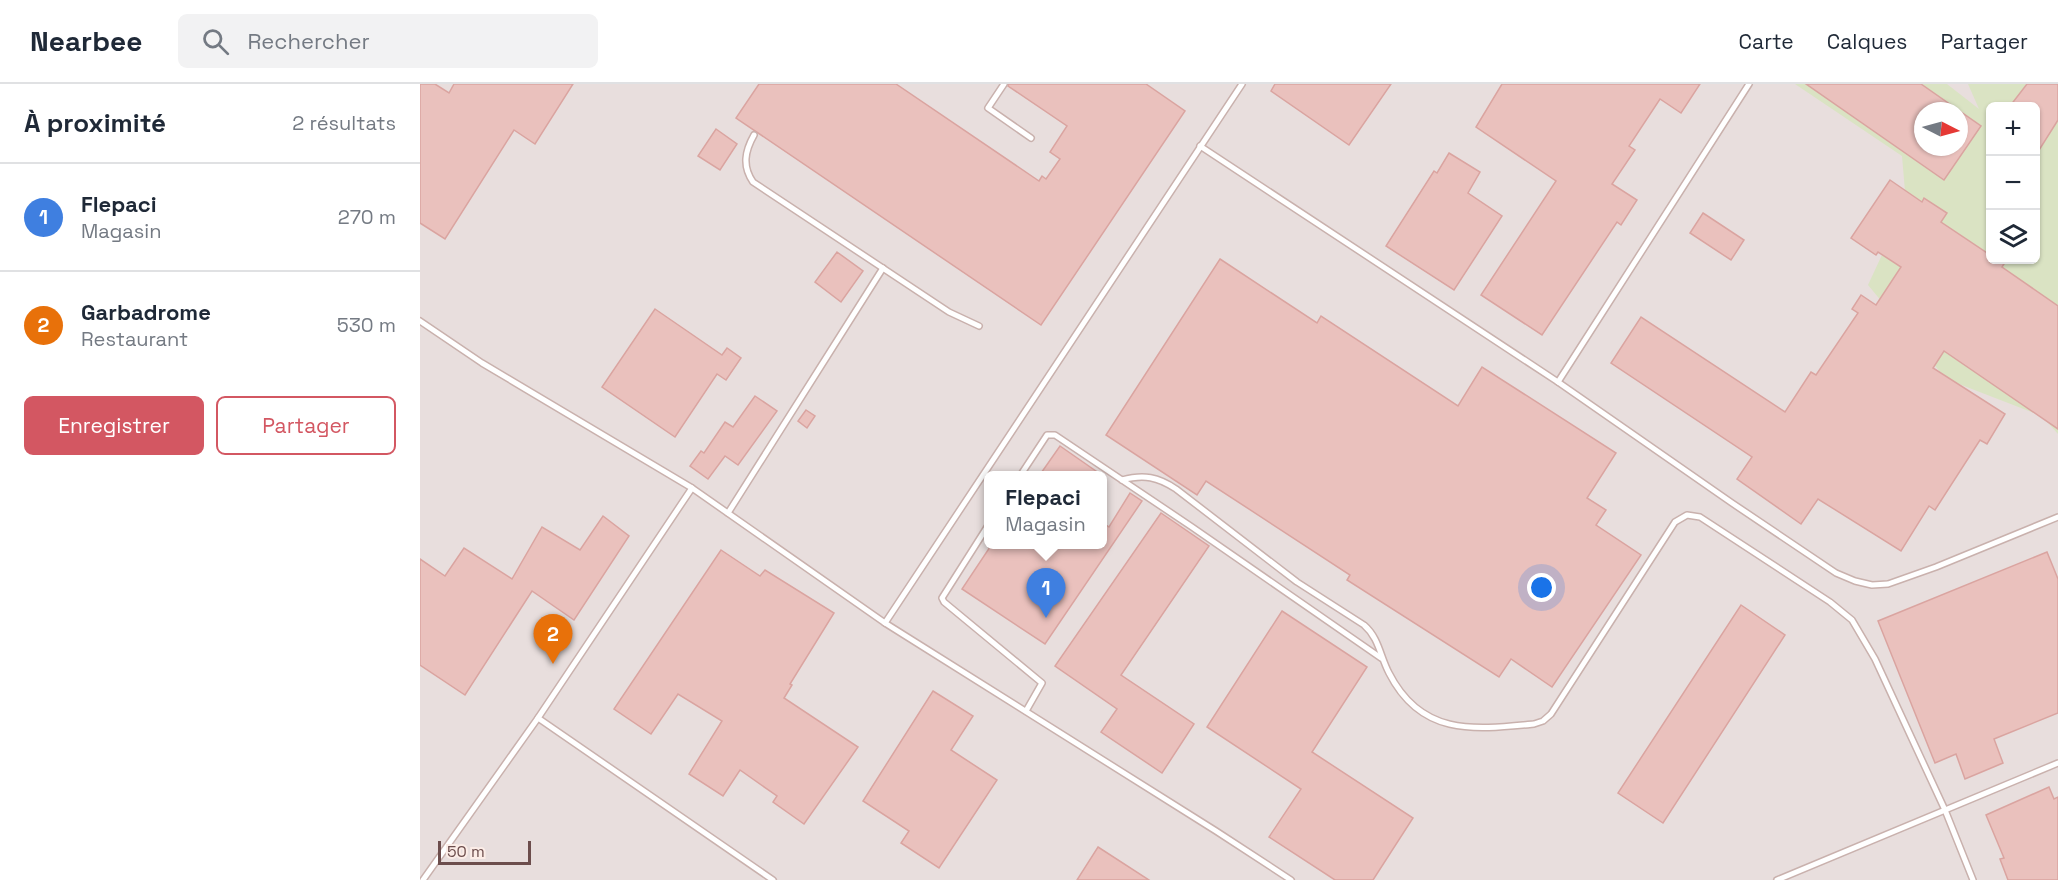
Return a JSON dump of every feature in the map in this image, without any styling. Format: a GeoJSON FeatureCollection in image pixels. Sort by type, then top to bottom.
{"type":"FeatureCollection","features":[{"type":"Feature","properties":{"kind":"lane"},"geometry":{"type":"LineString","coordinates":[[1004,84],[988,108],[1031,138]]}},
{"type":"Feature","properties":{"kind":"lane"},"geometry":{"type":"LineString","coordinates":[[985,471],[1242,84]]}},
{"type":"Feature","properties":{"kind":"lane"},"geometry":{"type":"LineString","coordinates":[[1558,382],[1749,84]]}},
{"type":"Feature","properties":{"kind":"lane"},"geometry":{"type":"LineString","coordinates":[[754,135],[746,157],[747,170],[753,182],[949,312],[979,326]]}},
{"type":"Feature","properties":{"kind":"lane"},"geometry":{"type":"LineString","coordinates":[[1200,146],[1558,382],[1836,573],[1872,585],[1888,585],[2058,518]]}},
{"type":"Feature","properties":{"kind":"lane"},"geometry":{"type":"LineString","coordinates":[[728,513],[883,268]]}},
{"type":"Feature","properties":{"kind":"lane"},"geometry":{"type":"LineString","coordinates":[[420,321],[482,363],[692,488],[885,623],[1291,880]]}},
{"type":"Feature","properties":{"kind":"lane"},"geometry":{"type":"LineString","coordinates":[[1023,471],[1047,435],[1055,435],[1381,658]]}},
{"type":"Feature","properties":{"kind":"lane"},"geometry":{"type":"LineString","coordinates":[[885,623],[984,473]]}},
{"type":"Feature","properties":{"kind":"lane"},"geometry":{"type":"LineString","coordinates":[[1122,480],[1145,475],[1162,480],[1176,489],[1297,582],[1372,632],[1378,642],[1381,658],[1395,685],[1426,717],[1447,724],[1469,727],[1514,726],[1543,721],[1560,703],[1675,522],[1693,514],[1700,517],[1830,602],[1852,620],[1875,658],[1945,810],[1973,880]]}},
{"type":"Feature","properties":{"kind":"lane"},"geometry":{"type":"LineString","coordinates":[[423,880],[538,718],[692,488]]}},
{"type":"Feature","properties":{"kind":"lane"},"geometry":{"type":"LineString","coordinates":[[984,532],[942,598],[1042,683],[1026,711]]}},
{"type":"Feature","properties":{"kind":"lane"},"geometry":{"type":"LineString","coordinates":[[538,718],[773,880]]}},
{"type":"Feature","properties":{"kind":"lane"},"geometry":{"type":"LineString","coordinates":[[1777,880],[2058,763]]}},
{"type":"Feature","properties":{"kind":"shaded area"},"geometry":{"type":"Polygon","coordinates":[[[420,84],[2058,84],[2058,880],[420,880],[420,84]]]}},
{"type":"Feature","properties":{"kind":"green space"},"geometry":{"type":"Polygon","coordinates":[[[1795,84],[1947,84],[1979,109],[1968,84],[2058,84],[2058,434],[2042,416],[1946,379],[1868,285],[1906,203],[1902,156],[1795,84]]]}},
{"type":"Feature","properties":{"kind":"building"},"geometry":{"type":"Polygon","coordinates":[[[420,84],[435,84],[449,93],[454,84],[573,84],[535,144],[514,130],[445,239],[420,223],[420,84]]]}},
{"type":"Feature","properties":{"kind":"building"},"geometry":{"type":"Polygon","coordinates":[[[759,84],[896,84],[1039,181],[1042,176],[1046,179],[1060,159],[1050,152],[1067,126],[1008,86],[1009,84],[1146,84],[1185,111],[1041,325],[736,118],[759,84]]]}},
{"type":"Feature","properties":{"kind":"building"},"geometry":{"type":"Polygon","coordinates":[[[1275,84],[1391,84],[1349,145],[1271,91],[1275,84]]]}},
{"type":"Feature","properties":{"kind":"building"},"geometry":{"type":"Polygon","coordinates":[[[1502,84],[1700,84],[1681,113],[1660,99],[1629,146],[1635,150],[1612,184],[1637,200],[1621,225],[1617,222],[1542,335],[1481,295],[1556,181],[1476,127],[1502,84]]]}},
{"type":"Feature","properties":{"kind":"building"},"geometry":{"type":"Polygon","coordinates":[[[1806,84],[1921,84],[1947,102],[1914,102],[1914,156],[1960,156],[1944,180],[1806,84]]]}},
{"type":"Feature","properties":{"kind":"building"},"geometry":{"type":"Polygon","coordinates":[[[2027,84],[2058,84],[2058,120],[2040,149],[2040,102],[2013,102],[2027,84]]]}},
{"type":"Feature","properties":{"kind":"building"},"geometry":{"type":"Polygon","coordinates":[[[1968,117],[1981,126],[1968,145],[1968,117]]]}},
{"type":"Feature","properties":{"kind":"building"},"geometry":{"type":"Polygon","coordinates":[[[716,129],[737,144],[720,170],[698,156],[716,129]]]}},
{"type":"Feature","properties":{"kind":"building"},"geometry":{"type":"Polygon","coordinates":[[[1449,153],[1480,172],[1468,193],[1502,216],[1454,290],[1386,246],[1434,171],[1437,173],[1449,153]]]}},
{"type":"Feature","properties":{"kind":"building"},"geometry":{"type":"Polygon","coordinates":[[[1890,180],[1922,202],[1924,198],[1947,213],[1941,222],[1986,252],[1986,264],[2004,264],[2002,267],[2058,306],[2058,429],[1944,351],[1933,368],[2005,414],[1987,444],[1980,440],[1935,510],[1929,506],[1901,551],[1818,499],[1801,524],[1737,479],[1752,457],[1611,363],[1641,317],[1785,412],[1811,372],[1816,375],[1858,313],[1852,309],[1861,295],[1876,305],[1901,267],[1878,252],[1876,255],[1851,238],[1890,180]]]}},
{"type":"Feature","properties":{"kind":"building"},"geometry":{"type":"Polygon","coordinates":[[[1703,213],[1744,240],[1731,260],[1690,233],[1703,213]]]}},
{"type":"Feature","properties":{"kind":"building"},"geometry":{"type":"Polygon","coordinates":[[[837,252],[863,271],[841,302],[815,282],[837,252]]]}},
{"type":"Feature","properties":{"kind":"building"},"geometry":{"type":"Polygon","coordinates":[[[1220,259],[1317,323],[1321,316],[1458,406],[1482,367],[1616,453],[1587,498],[1606,510],[1596,525],[1641,555],[1552,687],[1511,659],[1499,677],[1347,580],[1350,575],[1206,481],[1197,495],[1106,435],[1220,259]]]}},
{"type":"Feature","properties":{"kind":"building"},"geometry":{"type":"Polygon","coordinates":[[[655,309],[722,355],[727,348],[741,358],[726,380],[717,374],[675,437],[602,387],[655,309]]]}},
{"type":"Feature","properties":{"kind":"building"},"geometry":{"type":"Polygon","coordinates":[[[755,396],[777,411],[738,465],[725,456],[708,479],[690,466],[701,451],[704,453],[725,422],[733,427],[755,396]]]}},
{"type":"Feature","properties":{"kind":"building"},"geometry":{"type":"Polygon","coordinates":[[[806,410],[815,416],[807,428],[798,421],[806,410]]]}},
{"type":"Feature","properties":{"kind":"building"},"geometry":{"type":"Polygon","coordinates":[[[1060,446],[1096,471],[1042,471],[1060,446]]]}},
{"type":"Feature","properties":{"kind":"building"},"geometry":{"type":"Polygon","coordinates":[[[1130,493],[1142,501],[1045,644],[962,589],[989,549],[1107,549],[1107,526],[1109,527],[1130,493]]]}},
{"type":"Feature","properties":{"kind":"building"},"geometry":{"type":"Polygon","coordinates":[[[1161,513],[1209,546],[1121,675],[1194,724],[1162,773],[1101,732],[1117,709],[1055,666],[1161,513]]]}},
{"type":"Feature","properties":{"kind":"building"},"geometry":{"type":"Polygon","coordinates":[[[603,516],[629,536],[574,620],[532,591],[465,695],[420,665],[420,559],[445,576],[464,548],[512,579],[542,527],[580,550],[603,516]]]}},
{"type":"Feature","properties":{"kind":"building"},"geometry":{"type":"Polygon","coordinates":[[[721,550],[760,576],[765,570],[834,613],[790,684],[792,685],[784,698],[858,747],[804,824],[773,802],[777,796],[740,770],[723,796],[689,774],[722,721],[678,694],[651,734],[614,709],[721,550]]]}},
{"type":"Feature","properties":{"kind":"building"},"geometry":{"type":"Polygon","coordinates":[[[2047,552],[2058,579],[2058,713],[1994,739],[2003,763],[1965,779],[1956,754],[1935,763],[1878,621],[2047,552]]]}},
{"type":"Feature","properties":{"kind":"building"},"geometry":{"type":"Polygon","coordinates":[[[1741,605],[1785,635],[1663,823],[1618,793],[1741,605]]]}},
{"type":"Feature","properties":{"kind":"building"},"geometry":{"type":"Polygon","coordinates":[[[1282,611],[1367,667],[1312,752],[1413,818],[1373,880],[1335,880],[1269,837],[1301,789],[1207,727],[1282,611]]]}},
{"type":"Feature","properties":{"kind":"building"},"geometry":{"type":"Polygon","coordinates":[[[933,691],[973,716],[951,750],[997,780],[939,868],[901,843],[909,831],[863,801],[933,691]]]}},
{"type":"Feature","properties":{"kind":"building"},"geometry":{"type":"Polygon","coordinates":[[[2049,787],[2054,799],[2058,797],[2058,880],[2008,880],[2000,859],[2004,858],[1986,815],[2049,787]]]}},
{"type":"Feature","properties":{"kind":"building"},"geometry":{"type":"Polygon","coordinates":[[[1098,847],[1149,880],[1077,880],[1098,847]]]}},
{"type":"Feature","properties":{"kind":"place","name":"Flepaci"},"geometry":{"type":"Point","coordinates":[1046,618]}},
{"type":"Feature","properties":{"kind":"place","name":"Garbadrome"},"geometry":{"type":"Point","coordinates":[553,664]}}]}
